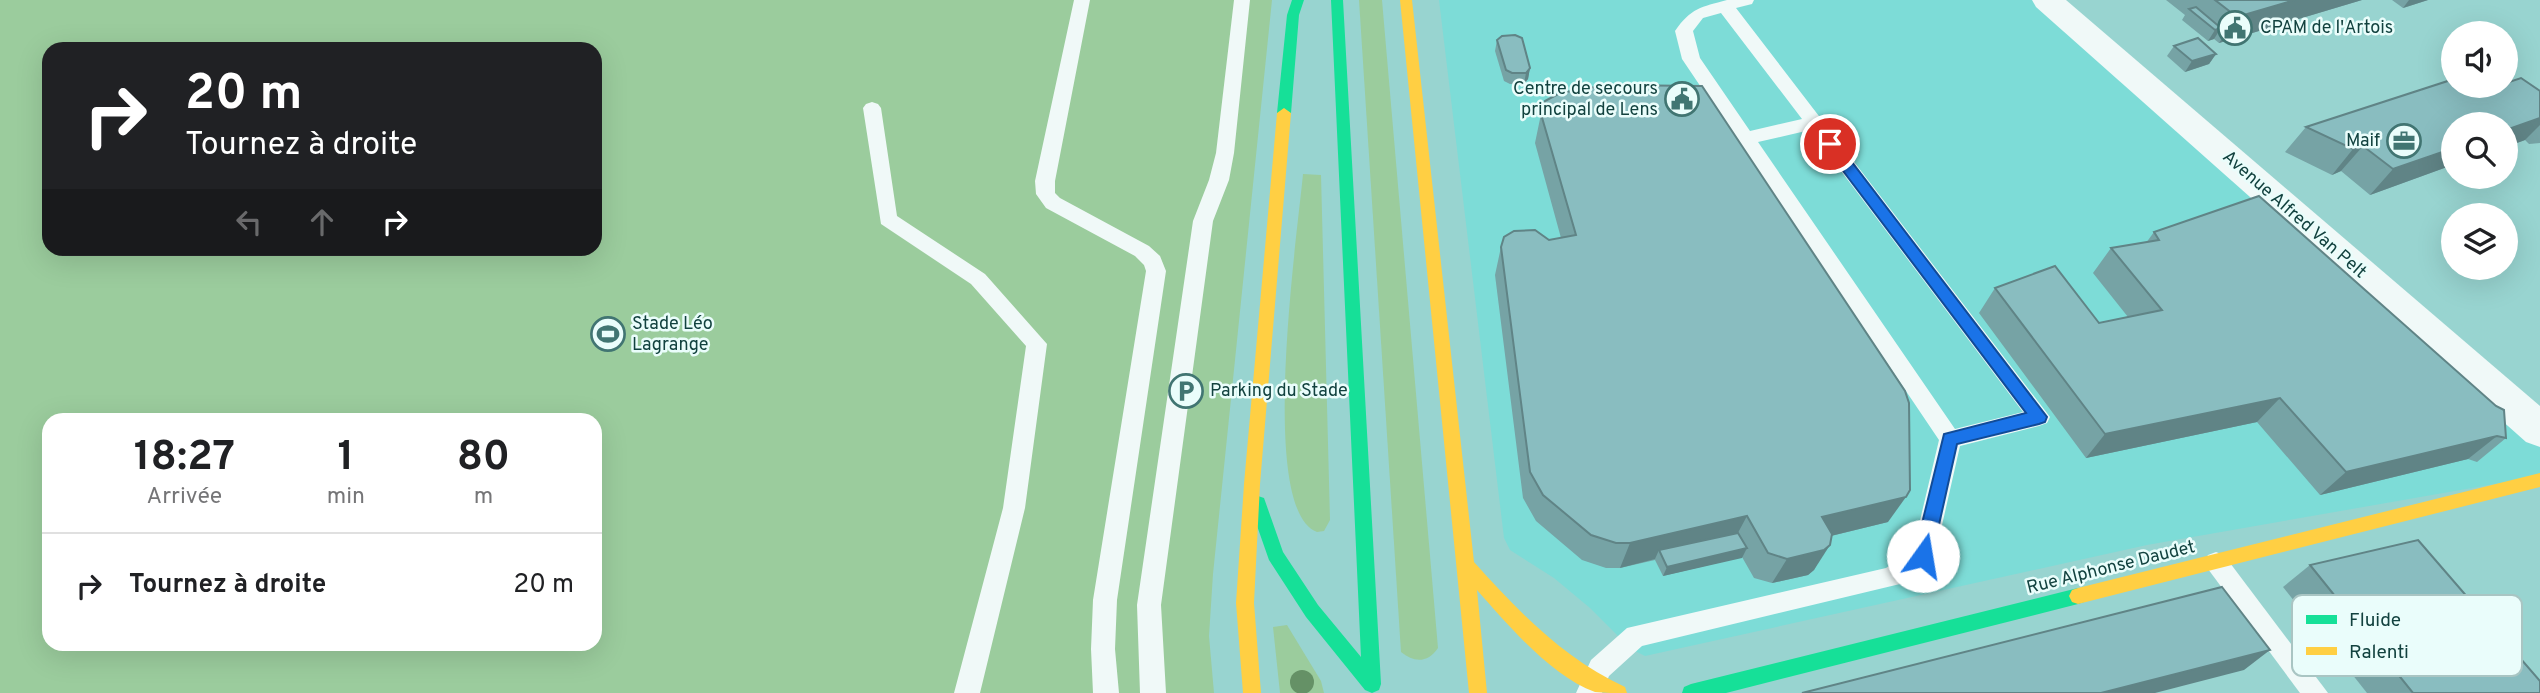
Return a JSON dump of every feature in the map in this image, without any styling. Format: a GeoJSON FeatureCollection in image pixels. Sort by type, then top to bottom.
{"type":"FeatureCollection","features":[{"type":"Feature","properties":{"kind":"main road"},"geometry":{"type":"LineString","coordinates":[[1337,0],[1375,690]]}},
{"type":"Feature","properties":{"kind":"main road"},"geometry":{"type":"LineString","coordinates":[[1406,0],[1478,693]]}},
{"type":"Feature","properties":{"kind":"main road"},"geometry":{"type":"LineString","coordinates":[[1252,693],[1245,603],[1252,484],[1293,5]]}},
{"type":"Feature","properties":{"kind":"main road","name":"Rue Alphonse Daudet"},"geometry":{"type":"LineString","coordinates":[[1691,693],[2540,480]]}},
{"type":"Feature","properties":{"kind":"main road"},"geometry":{"type":"LineString","coordinates":[[1252,484],[1275,555],[1312,611],[1375,690]]}},
{"type":"Feature","properties":{"kind":"main road"},"geometry":{"type":"LineString","coordinates":[[1465,565],[1539,642],[1589,687],[1618,693]]}},
{"type":"Feature","properties":{"kind":"street","name":"Avenue Alfred Van Pelt"},"geometry":{"type":"LineString","coordinates":[[2048,0],[2540,430]]}},
{"type":"Feature","properties":{"kind":"lane"},"geometry":{"type":"LineString","coordinates":[[1082,0],[1045,181],[1045,194],[1053,204],[1142,251],[1153,261],[1156,271],[1105,600],[1103,649],[1106,693]]}},
{"type":"Feature","properties":{"kind":"lane"},"geometry":{"type":"LineString","coordinates":[[1153,693],[1149,605],[1203,221],[1219,180],[1225,153],[1242,0]]}},
{"type":"Feature","properties":{"kind":"lane"},"geometry":{"type":"LineString","coordinates":[[1589,687],[1609,657],[1636,636],[1892,577],[1913,563],[1923,556],[1950,439],[1691,59],[1684,31],[1697,14],[1746,0]]}},
{"type":"Feature","properties":{"kind":"lane"},"geometry":{"type":"LineString","coordinates":[[1725,6],[2039,417],[1950,439]]}},
{"type":"Feature","properties":{"kind":"lane"},"geometry":{"type":"LineString","coordinates":[[1691,100],[1717,98]]}},
{"type":"Feature","properties":{"kind":"lane"},"geometry":{"type":"LineString","coordinates":[[872,108],[888,219],[978,279],[1037,344],[1014,508],[967,693]]}},
{"type":"Feature","properties":{"kind":"lane"},"geometry":{"type":"LineString","coordinates":[[1745,139],[1814,123]]}},
{"type":"Feature","properties":{"kind":"lane"},"geometry":{"type":"LineString","coordinates":[[2216,562],[2292,663]]}},
{"type":"Feature","properties":{"kind":"lane"},"geometry":{"type":"LineString","coordinates":[[2302,676],[2315,693]]}},
{"type":"Feature","properties":{"kind":"shaded area"},"geometry":{"type":"Polygon","coordinates":[[[1439,0],[2066,0],[2055,6],[2540,430],[2540,476],[2147,545],[1645,656],[1631,649],[1590,608],[1554,578],[1510,550],[1504,538],[1439,0]]]}},
{"type":"Feature","properties":{"kind":"green space","name":"Stade Léo Lagrange"},"geometry":{"type":"Polygon","coordinates":[[[0,0],[1272,0],[1213,574],[1209,636],[1214,693],[0,693],[0,0]]]}},
{"type":"Feature","properties":{"kind":"green space"},"geometry":{"type":"Polygon","coordinates":[[[1359,0],[1382,0],[1438,648],[1421,660],[1401,652],[1359,0]]]}},
{"type":"Feature","properties":{"kind":"green space"},"geometry":{"type":"Polygon","coordinates":[[[1303,174],[1321,175],[1330,520],[1324,531],[1317,532],[1299,513],[1289,475],[1285,424],[1289,307],[1303,174]]]}},
{"type":"Feature","properties":{"kind":"green space"},"geometry":{"type":"Polygon","coordinates":[[[1287,625],[1321,681],[1324,693],[1280,693],[1273,627],[1287,625]]]}},
{"type":"Feature","properties":{"kind":"building"},"geometry":{"type":"Polygon","coordinates":[[[2215,0],[2295,0],[2237,17],[2215,0]]]}},
{"type":"Feature","properties":{"kind":"building"},"geometry":{"type":"Polygon","coordinates":[[[2196,7],[2221,28],[2215,30],[2189,9],[2196,7]]]}},
{"type":"Feature","properties":{"kind":"building"},"geometry":{"type":"Polygon","coordinates":[[[1515,35],[1522,38],[1530,68],[1526,73],[1506,70],[1497,40],[1502,36],[1515,35]]]}},
{"type":"Feature","properties":{"kind":"building"},"geometry":{"type":"Polygon","coordinates":[[[2198,38],[2216,54],[2192,61],[2174,46],[2198,38]]]}},
{"type":"Feature","properties":{"kind":"building"},"geometry":{"type":"Polygon","coordinates":[[[2521,78],[2540,91],[2540,118],[2518,126],[2518,112],[2441,112],[2441,152],[2393,169],[2363,146],[2353,149],[2306,127],[2441,83],[2441,98],[2518,98],[2518,79],[2521,78]]]}},
{"type":"Feature","properties":{"kind":"building"},"geometry":{"type":"Polygon","coordinates":[[[1607,85],[1702,86],[1905,391],[1909,403],[1910,490],[1906,497],[1822,517],[1832,534],[1830,545],[1824,550],[1787,559],[1768,553],[1747,516],[1630,543],[1616,543],[1591,535],[1543,495],[1530,472],[1501,247],[1504,237],[1514,231],[1535,230],[1549,240],[1576,235],[1541,114],[1545,101],[1560,93],[1607,85]]]}},
{"type":"Feature","properties":{"kind":"building"},"geometry":{"type":"Polygon","coordinates":[[[2259,196],[2496,406],[2504,410],[2506,438],[2497,436],[2346,472],[2280,398],[2105,434],[1995,288],[2055,266],[2099,323],[2162,310],[2111,248],[2159,240],[2154,232],[2259,196]]]}},
{"type":"Feature","properties":{"kind":"building"},"geometry":{"type":"Polygon","coordinates":[[[1738,533],[1747,548],[1667,567],[1659,550],[1738,533]]]}},
{"type":"Feature","properties":{"kind":"building"},"geometry":{"type":"Polygon","coordinates":[[[2418,540],[2466,595],[2334,595],[2310,565],[2418,540]]]}},
{"type":"Feature","properties":{"kind":"building"},"geometry":{"type":"Polygon","coordinates":[[[2222,587],[2270,650],[2101,693],[1802,693],[2222,587]]]}},
{"type":"Feature","properties":{"kind":"building"},"geometry":{"type":"Polygon","coordinates":[[[2522,660],[2540,681],[2540,693],[2413,693],[2399,676],[2522,676],[2522,660]]]}},
{"type":"Feature","properties":{"kind":"traffic: fast"},"geometry":{"type":"LineString","coordinates":[[1284,113],[1293,15],[1298,0]]}},
{"type":"Feature","properties":{"kind":"traffic: fast"},"geometry":{"type":"LineString","coordinates":[[1337,0],[1372,684]]}},
{"type":"Feature","properties":{"kind":"traffic: fast"},"geometry":{"type":"LineString","coordinates":[[1258,503],[1275,555],[1312,611],[1372,684]]}},
{"type":"Feature","properties":{"kind":"traffic: fast"},"geometry":{"type":"LineString","coordinates":[[1691,693],[2078,596]]}},
{"type":"Feature","properties":{"kind":"traffic: slow"},"geometry":{"type":"LineString","coordinates":[[1406,0],[1465,565]]}},
{"type":"Feature","properties":{"kind":"traffic: slow"},"geometry":{"type":"LineString","coordinates":[[1252,693],[1245,603],[1252,484],[1284,113]]}},
{"type":"Feature","properties":{"kind":"traffic: slow"},"geometry":{"type":"LineString","coordinates":[[2078,596],[2540,480]]}},
{"type":"Feature","properties":{"kind":"traffic: slow"},"geometry":{"type":"LineString","coordinates":[[1465,565],[1516,621],[1553,654],[1573,669],[1618,693]]}},
{"type":"Feature","properties":{"kind":"traffic: slow"},"geometry":{"type":"LineString","coordinates":[[1465,565],[1478,693]]}},
{"type":"Feature","properties":{"kind":"place","name":"CPAM de l'Artois"},"geometry":{"type":"Point","coordinates":[2235,28]}},
{"type":"Feature","properties":{"kind":"place","name":"Centre de secours principal de Lens"},"geometry":{"type":"Point","coordinates":[1682,99]}},
{"type":"Feature","properties":{"kind":"place","name":"Maif"},"geometry":{"type":"Point","coordinates":[2404,141]}},
{"type":"Feature","properties":{"kind":"place","name":"Stade Léo Lagrange"},"geometry":{"type":"Point","coordinates":[608,334]}},
{"type":"Feature","properties":{"kind":"place","name":"Parking du Stade"},"geometry":{"type":"Point","coordinates":[1186,391]}},
{"type":"Feature","properties":{"kind":"route"},"geometry":{"type":"LineString","coordinates":[[1830,144],[2039,417],[1950,439],[1923,556]]}}]}
